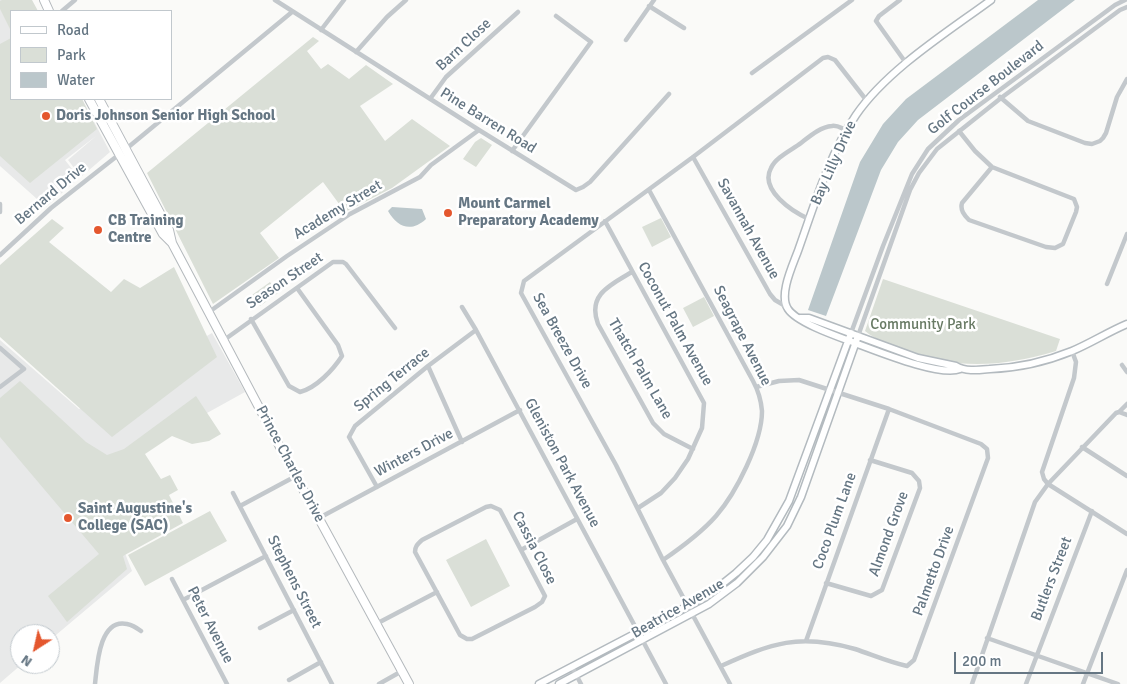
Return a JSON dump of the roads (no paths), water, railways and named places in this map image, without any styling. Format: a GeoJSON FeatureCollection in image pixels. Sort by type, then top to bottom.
{"type":"FeatureCollection","features":[{"type":"Feature","properties":{"kind":"highway","name":"Prince Charles Drive"},"geometry":{"type":"LineString","coordinates":[[90,100],[162,234],[172,243]]}},
{"type":"Feature","properties":{"kind":"highway","name":"Prince Charles Drive"},"geometry":{"type":"LineString","coordinates":[[100,100],[169,230],[172,243],[409,684]]}},
{"type":"Feature","properties":{"kind":"main road","name":"Bay Lilly Drive"},"geometry":{"type":"LineString","coordinates":[[787,307],[784,297],[786,285],[809,219],[846,130],[867,101],[906,64],[991,0]]}},
{"type":"Feature","properties":{"kind":"main road"},"geometry":{"type":"LineString","coordinates":[[787,307],[791,313],[806,324],[916,364],[955,371],[960,369],[974,370],[1022,366],[1050,359],[1127,324]]}},
{"type":"Feature","properties":{"kind":"main road"},"geometry":{"type":"LineString","coordinates":[[800,318],[809,318],[918,358],[956,366],[960,369]]}},
{"type":"Feature","properties":{"kind":"main road","name":"Beatrice Avenue"},"geometry":{"type":"LineString","coordinates":[[539,684],[688,606],[716,589],[736,573],[767,540],[790,501],[848,340],[855,334]]}},
{"type":"Feature","properties":{"kind":"main road","name":"Beatrice Avenue"},"geometry":{"type":"LineString","coordinates":[[559,684],[709,604],[737,583],[764,558],[780,536],[801,497],[856,343],[855,334]]}},
{"type":"Feature","properties":{"kind":"street"},"geometry":{"type":"LineString","coordinates":[[63,10],[75,0]]}},
{"type":"Feature","properties":{"kind":"street","name":"Pine Barren Road"},"geometry":{"type":"LineString","coordinates":[[275,0],[576,190],[583,188],[669,94]]}},
{"type":"Feature","properties":{"kind":"street"},"geometry":{"type":"LineString","coordinates":[[321,30],[344,0]]}},
{"type":"Feature","properties":{"kind":"street"},"geometry":{"type":"LineString","coordinates":[[356,52],[387,17],[406,0]]}},
{"type":"Feature","properties":{"kind":"street"},"geometry":{"type":"LineString","coordinates":[[626,40],[654,0]]}},
{"type":"Feature","properties":{"kind":"street"},"geometry":{"type":"LineString","coordinates":[[752,73],[852,0]]}},
{"type":"Feature","properties":{"kind":"street"},"geometry":{"type":"LineString","coordinates":[[900,0],[878,16],[876,21],[906,64]]}},
{"type":"Feature","properties":{"kind":"street","name":"Golf Course Boulevard"},"geometry":{"type":"LineString","coordinates":[[855,334],[883,246],[912,174],[928,149],[959,120],[1115,5],[1125,0]]}},
{"type":"Feature","properties":{"kind":"street"},"geometry":{"type":"LineString","coordinates":[[1115,5],[1120,10]]}},
{"type":"Feature","properties":{"kind":"street"},"geometry":{"type":"LineString","coordinates":[[649,6],[684,28]]}},
{"type":"Feature","properties":{"kind":"street","name":"Golf Course Boulevard"},"geometry":{"type":"LineString","coordinates":[[855,334],[910,190],[919,173],[937,149],[1001,98],[1127,6]]}},
{"type":"Feature","properties":{"kind":"street","name":"Bernard Drive"},"geometry":{"type":"LineString","coordinates":[[0,255],[51,208],[126,149],[292,12]]}},
{"type":"Feature","properties":{"kind":"street","name":"Barn Close"},"geometry":{"type":"LineString","coordinates":[[430,99],[446,77],[518,12]]}},
{"type":"Feature","properties":{"kind":"street"},"geometry":{"type":"LineString","coordinates":[[512,151],[591,42],[556,16]]}},
{"type":"Feature","properties":{"kind":"street","name":"Sea Breeze Drive"},"geometry":{"type":"LineString","coordinates":[[730,684],[662,560],[616,465],[520,293],[524,281],[694,157],[824,58],[835,60],[867,101]]}},
{"type":"Feature","properties":{"kind":"street"},"geometry":{"type":"LineString","coordinates":[[996,93],[1028,121],[1092,144],[1100,141],[1106,133],[1117,97],[1127,79]]}},
{"type":"Feature","properties":{"kind":"street"},"geometry":{"type":"LineString","coordinates":[[809,219],[792,210],[778,198],[771,184],[770,169],[778,160],[822,128],[836,126],[846,130]]}},
{"type":"Feature","properties":{"kind":"street","name":"Academy Street"},"geometry":{"type":"LineString","coordinates":[[209,312],[350,214],[420,177],[431,165],[479,130]]}},
{"type":"Feature","properties":{"kind":"street"},"geometry":{"type":"LineString","coordinates":[[959,131],[992,168],[1074,199],[1077,207],[1076,212],[1063,244],[1054,248],[1046,247],[970,220],[965,216],[962,210],[962,203],[992,168]]}},
{"type":"Feature","properties":{"kind":"street","name":"Savannah Avenue"},"geometry":{"type":"LineString","coordinates":[[694,157],[770,294],[775,300],[787,307]]}},
{"type":"Feature","properties":{"kind":"street","name":"Seagrape Avenue"},"geometry":{"type":"LineString","coordinates":[[649,190],[756,387],[762,409],[760,426],[750,459],[726,504],[704,528],[662,560]]}},
{"type":"Feature","properties":{"kind":"street"},"geometry":{"type":"LineString","coordinates":[[0,204],[0,212]]}},
{"type":"Feature","properties":{"kind":"street","name":"Coconut Palm Avenue"},"geometry":{"type":"LineString","coordinates":[[605,221],[704,403],[702,428],[688,459],[675,478],[661,493],[638,508]]}},
{"type":"Feature","properties":{"kind":"street"},"geometry":{"type":"LineString","coordinates":[[1107,284],[1127,234]]}},
{"type":"Feature","properties":{"kind":"street","name":"Season Street"},"geometry":{"type":"LineString","coordinates":[[224,340],[333,262],[343,262],[346,264],[395,328]]}},
{"type":"Feature","properties":{"kind":"street","name":"Thatch Palm Lane"},"geometry":{"type":"LineString","coordinates":[[632,272],[612,284],[598,298],[594,305],[594,313],[598,324],[652,423],[664,434],[693,449]]}},
{"type":"Feature","properties":{"kind":"street"},"geometry":{"type":"LineString","coordinates":[[252,319],[288,386],[300,392],[310,390],[338,363],[342,356],[338,345],[297,288]]}},
{"type":"Feature","properties":{"kind":"street","name":"Gleniston Park Avenue"},"geometry":{"type":"LineString","coordinates":[[462,307],[520,410],[643,640]]}},
{"type":"Feature","properties":{"kind":"street","name":"Spring Terrace"},"geometry":{"type":"LineString","coordinates":[[377,487],[349,437],[355,426],[428,366],[476,330]]}},
{"type":"Feature","properties":{"kind":"street"},"geometry":{"type":"LineString","coordinates":[[0,348],[24,369],[0,387]]}},
{"type":"Feature","properties":{"kind":"street"},"geometry":{"type":"LineString","coordinates":[[1072,350],[1076,362],[1074,378],[1042,472],[1044,479],[1048,484],[1127,534]]}},
{"type":"Feature","properties":{"kind":"street"},"geometry":{"type":"LineString","coordinates":[[1122,364],[1127,372]]}},
{"type":"Feature","properties":{"kind":"street"},"geometry":{"type":"LineString","coordinates":[[428,366],[462,442]]}},
{"type":"Feature","properties":{"kind":"street","name":"Palmetto Drive"},"geometry":{"type":"LineString","coordinates":[[721,666],[758,650],[788,642],[806,641],[836,644],[907,666],[914,660],[988,458],[987,449],[981,444],[889,409],[837,392],[794,380],[779,381],[756,387]]}},
{"type":"Feature","properties":{"kind":"street"},"geometry":{"type":"LineString","coordinates":[[972,684],[1035,502],[1048,484],[1082,447],[1127,404]]}},
{"type":"Feature","properties":{"kind":"street","name":"Coco Plum Lane"},"geometry":{"type":"LineString","coordinates":[[806,641],[889,409]]}},
{"type":"Feature","properties":{"kind":"street","name":"Winters Drive"},"geometry":{"type":"LineString","coordinates":[[319,518],[520,410]]}},
{"type":"Feature","properties":{"kind":"street"},"geometry":{"type":"LineString","coordinates":[[1120,412],[1127,415]]}},
{"type":"Feature","properties":{"kind":"street"},"geometry":{"type":"LineString","coordinates":[[1082,447],[1127,476]]}},
{"type":"Feature","properties":{"kind":"street","name":"Almond Grove"},"geometry":{"type":"LineString","coordinates":[[826,583],[871,596],[882,590],[920,488],[919,481],[912,474],[870,460]]}},
{"type":"Feature","properties":{"kind":"street"},"geometry":{"type":"LineString","coordinates":[[240,506],[296,476]]}},
{"type":"Feature","properties":{"kind":"street","name":"Stephens Street"},"geometry":{"type":"LineString","coordinates":[[233,492],[332,684]]}},
{"type":"Feature","properties":{"kind":"street","name":"Cassia Close"},"geometry":{"type":"LineString","coordinates":[[491,506],[500,510],[522,550],[544,592],[544,599],[535,606],[472,639],[467,639],[460,635],[415,552],[417,544],[491,506]]}},
{"type":"Feature","properties":{"kind":"street","name":"Butlers Street"},"geometry":{"type":"LineString","coordinates":[[1026,684],[1092,511]]}},
{"type":"Feature","properties":{"kind":"street"},"geometry":{"type":"LineString","coordinates":[[522,550],[577,519]]}},
{"type":"Feature","properties":{"kind":"street"},"geometry":{"type":"LineString","coordinates":[[183,600],[266,556]]}},
{"type":"Feature","properties":{"kind":"street"},"geometry":{"type":"LineString","coordinates":[[1083,684],[1127,570]]}},
{"type":"Feature","properties":{"kind":"street","name":"Peter Avenue"},"geometry":{"type":"LineString","coordinates":[[172,578],[227,684]]}},
{"type":"Feature","properties":{"kind":"street"},"geometry":{"type":"LineString","coordinates":[[376,624],[437,592]]}},
{"type":"Feature","properties":{"kind":"street"},"geometry":{"type":"LineString","coordinates":[[260,628],[294,610]]}},
{"type":"Feature","properties":{"kind":"street"},"geometry":{"type":"LineString","coordinates":[[95,684],[100,649],[108,631],[117,624],[125,623],[141,631]]}},
{"type":"Feature","properties":{"kind":"street"},"geometry":{"type":"LineString","coordinates":[[987,638],[1118,684]]}},
{"type":"Feature","properties":{"kind":"street"},"geometry":{"type":"LineString","coordinates":[[643,640],[666,684]]}},
{"type":"Feature","properties":{"kind":"street"},"geometry":{"type":"LineString","coordinates":[[289,680],[321,662]]}},
{"type":"Feature","properties":{"kind":"street"},"geometry":{"type":"LineString","coordinates":[[572,667],[581,684]]}},
{"type":"Feature","properties":{"kind":"street"},"geometry":{"type":"LineString","coordinates":[[379,684],[402,671]]}},
{"type":"Feature","properties":{"kind":"water"},"geometry":{"type":"Polygon","coordinates":[[[1038,0],[1075,0],[918,120],[898,142],[881,170],[826,316],[808,310],[860,162],[883,124],[906,99],[1038,0]]]}},
{"type":"Feature","properties":{"kind":"water"},"geometry":{"type":"Polygon","coordinates":[[[392,207],[422,209],[426,219],[415,226],[405,226],[392,217],[388,211],[392,207]]]}},
{"type":"Feature","properties":{"kind":"place","name":"Doris Johnson Senior High School"},"geometry":{"type":"Point","coordinates":[46,116]}},
{"type":"Feature","properties":{"kind":"place","name":"Mount Carmel Preparatory Academy"},"geometry":{"type":"Point","coordinates":[448,213]}},
{"type":"Feature","properties":{"kind":"place","name":"CB Training Centre"},"geometry":{"type":"Point","coordinates":[98,230]}},
{"type":"Feature","properties":{"kind":"place","name":"Saint Augustine's College (SAC)"},"geometry":{"type":"Point","coordinates":[68,518]}},
{"type":"Feature","properties":{"kind":"park label","name":"Community Park"},"geometry":{"type":"Point","coordinates":[923,325]}}]}
